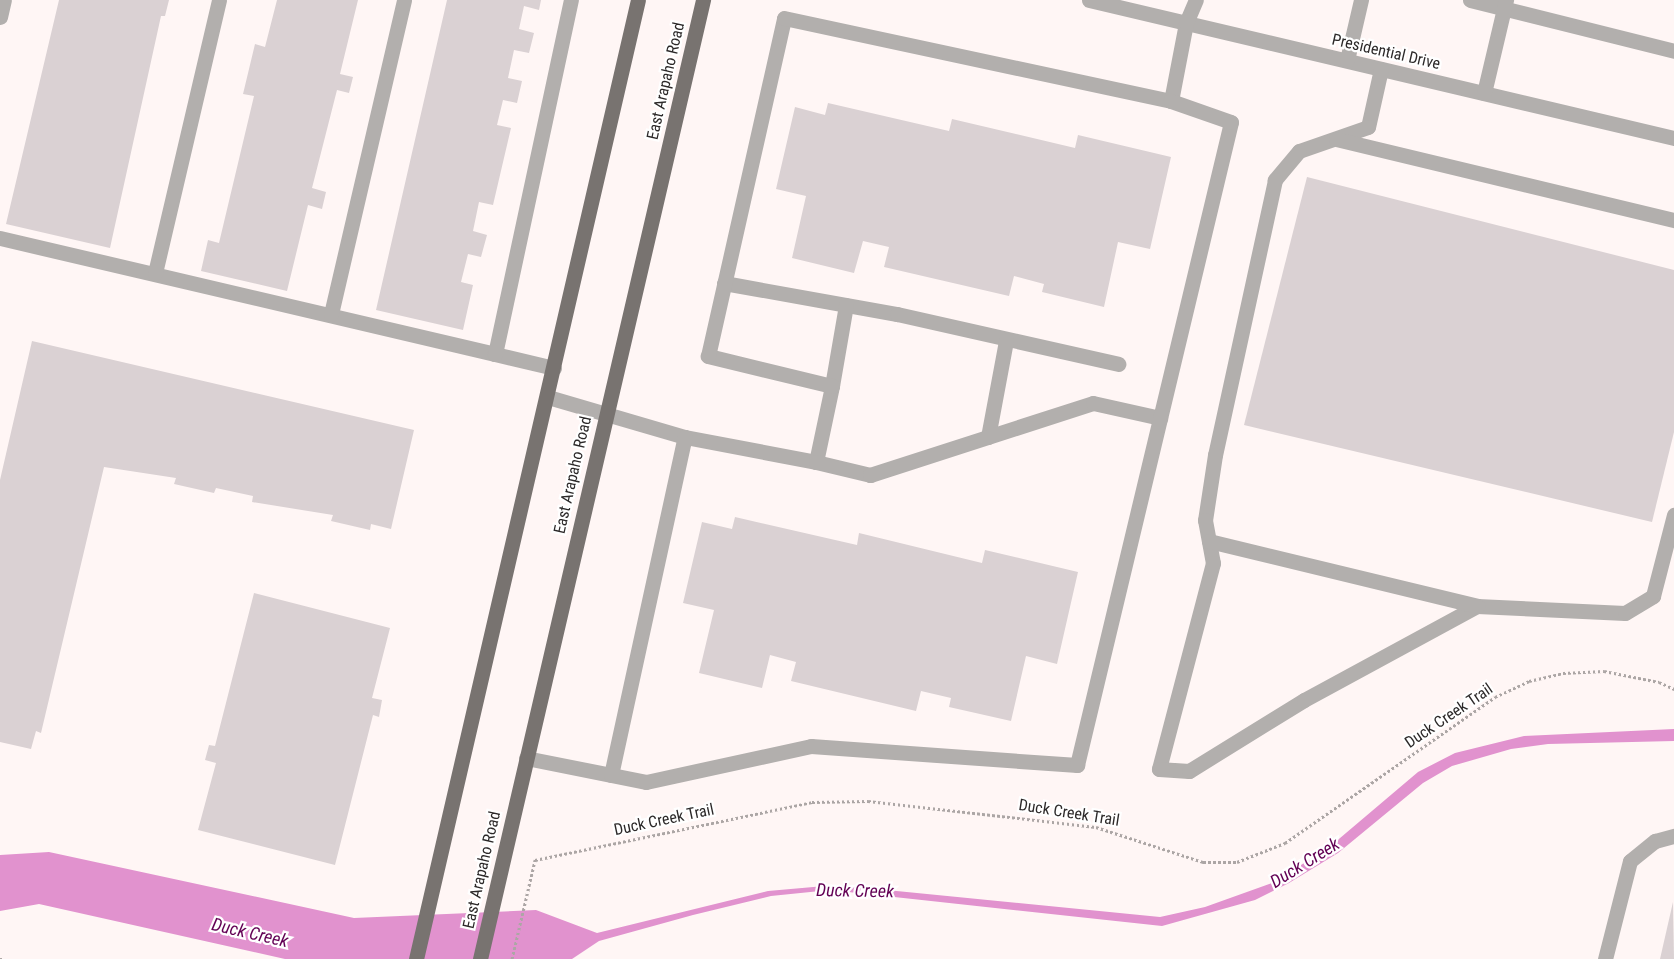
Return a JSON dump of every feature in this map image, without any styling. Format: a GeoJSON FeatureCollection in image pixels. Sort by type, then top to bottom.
{"type":"FeatureCollection","features":[{"type":"Feature","properties":{"kind":"main road"},"geometry":{"type":"LineString","coordinates":[[416,959],[548,397],[638,0]]}},
{"type":"Feature","properties":{"kind":"main road","name":"East Arapaho Road"},"geometry":{"type":"LineString","coordinates":[[480,959],[605,412],[703,0]]}},
{"type":"Feature","properties":{"kind":"street"},"geometry":{"type":"LineString","coordinates":[[0,17],[4,0]]}},
{"type":"Feature","properties":{"kind":"street"},"geometry":{"type":"LineString","coordinates":[[155,273],[219,0]]}},
{"type":"Feature","properties":{"kind":"street"},"geometry":{"type":"LineString","coordinates":[[331,314],[404,0]]}},
{"type":"Feature","properties":{"kind":"street"},"geometry":{"type":"LineString","coordinates":[[495,354],[572,0]]}},
{"type":"Feature","properties":{"kind":"street","name":"Presidential Drive"},"geometry":{"type":"LineString","coordinates":[[1089,0],[1674,138]]}},
{"type":"Feature","properties":{"kind":"street"},"geometry":{"type":"LineString","coordinates":[[1171,101],[1186,23],[1196,0]]}},
{"type":"Feature","properties":{"kind":"street"},"geometry":{"type":"LineString","coordinates":[[1347,60],[1361,0]]}},
{"type":"Feature","properties":{"kind":"street"},"geometry":{"type":"LineString","coordinates":[[1470,0],[1505,4],[1674,51]]}},
{"type":"Feature","properties":{"kind":"street"},"geometry":{"type":"LineString","coordinates":[[1484,93],[1505,4]]}},
{"type":"Feature","properties":{"kind":"street"},"geometry":{"type":"LineString","coordinates":[[526,758],[646,782],[811,746],[1078,765],[1231,122],[1171,101],[784,18],[708,356],[832,386]]}},
{"type":"Feature","properties":{"kind":"street"},"geometry":{"type":"LineString","coordinates":[[1381,69],[1368,126],[1299,151],[1276,180],[1215,455],[1205,520],[1213,563],[1159,769],[1190,771],[1304,700],[1477,606]]}},
{"type":"Feature","properties":{"kind":"street"},"geometry":{"type":"LineString","coordinates":[[1336,139],[1674,220]]}},
{"type":"Feature","properties":{"kind":"street"},"geometry":{"type":"LineString","coordinates":[[0,238],[331,314],[554,368]]}},
{"type":"Feature","properties":{"kind":"street"},"geometry":{"type":"LineString","coordinates":[[724,284],[846,305],[1118,364]]}},
{"type":"Feature","properties":{"kind":"street"},"geometry":{"type":"LineString","coordinates":[[816,462],[846,305]]}},
{"type":"Feature","properties":{"kind":"street"},"geometry":{"type":"LineString","coordinates":[[988,437],[1006,341]]}},
{"type":"Feature","properties":{"kind":"street"},"geometry":{"type":"LineString","coordinates":[[548,397],[605,412],[684,437],[816,462],[870,475],[1093,404],[1160,418]]}},
{"type":"Feature","properties":{"kind":"street"},"geometry":{"type":"LineString","coordinates":[[611,775],[684,437]]}},
{"type":"Feature","properties":{"kind":"street"},"geometry":{"type":"LineString","coordinates":[[1209,541],[1477,606],[1625,612],[1653,596],[1674,515]]}},
{"type":"Feature","properties":{"kind":"street"},"geometry":{"type":"LineString","coordinates":[[1605,959],[1630,861],[1654,841],[1674,836]]}},
{"type":"Feature","properties":{"kind":"path","name":"Duck Creek Trail"},"geometry":{"type":"LineString","coordinates":[[512,959],[535,860],[803,804],[849,802],[923,805],[1096,827],[1203,862],[1236,862],[1285,843],[1496,697],[1529,681],[1562,673],[1604,671],[1659,682],[1674,689]]}},
{"type":"Feature","properties":{"kind":"water","name":"Duck Creek"},"geometry":{"type":"Polygon","coordinates":[[[1674,729],[1674,741],[1548,744],[1511,749],[1452,766],[1423,783],[1338,853],[1289,883],[1255,900],[1162,926],[830,890],[771,896],[693,915],[599,941],[572,959],[285,959],[39,904],[0,911],[0,855],[49,852],[354,918],[536,910],[597,933],[768,891],[836,885],[1160,917],[1205,907],[1275,882],[1333,844],[1418,772],[1455,753],[1524,736],[1674,729]]]}},
{"type":"Feature","properties":{"kind":"building"},"geometry":{"type":"Polygon","coordinates":[[[59,0],[169,0],[165,16],[161,16],[110,248],[6,224],[59,0]]]}},
{"type":"Feature","properties":{"kind":"building"},"geometry":{"type":"Polygon","coordinates":[[[277,0],[358,0],[340,74],[353,77],[349,93],[337,90],[312,188],[326,192],[322,209],[308,205],[287,291],[201,271],[208,240],[219,243],[254,96],[243,94],[255,44],[265,47],[277,0]]]}},
{"type":"Feature","properties":{"kind":"building"},"geometry":{"type":"Polygon","coordinates":[[[447,0],[541,0],[539,10],[524,6],[519,29],[534,33],[529,53],[514,50],[508,78],[522,81],[517,103],[503,100],[497,125],[511,128],[493,205],[479,202],[473,231],[487,235],[481,257],[468,254],[461,282],[473,285],[463,330],[376,310],[447,0]]]}},
{"type":"Feature","properties":{"kind":"building"},"geometry":{"type":"Polygon","coordinates":[[[828,103],[949,131],[952,119],[1075,148],[1078,135],[1171,157],[1150,249],[1118,242],[1104,307],[1042,292],[1044,284],[1014,276],[1009,296],[884,267],[889,247],[863,241],[854,273],[792,258],[806,196],[776,189],[795,107],[825,115],[828,103]]]}},
{"type":"Feature","properties":{"kind":"building"},"geometry":{"type":"Polygon","coordinates":[[[1307,177],[1674,270],[1674,432],[1652,522],[1244,425],[1307,177]]]}},
{"type":"Feature","properties":{"kind":"building"},"geometry":{"type":"Polygon","coordinates":[[[32,341],[414,430],[391,529],[371,524],[370,530],[331,521],[333,515],[252,502],[253,496],[216,488],[214,493],[174,484],[176,478],[104,467],[41,733],[36,731],[31,749],[0,742],[0,480],[32,341]]]}},
{"type":"Feature","properties":{"kind":"building"},"geometry":{"type":"Polygon","coordinates":[[[735,517],[857,545],[859,533],[982,563],[985,550],[1078,572],[1057,664],[1026,656],[1011,721],[949,707],[951,698],[921,691],[916,711],[791,681],[796,662],[770,655],[762,688],[699,673],[714,610],[683,603],[702,522],[732,529],[735,517]]]}},
{"type":"Feature","properties":{"kind":"building"},"geometry":{"type":"Polygon","coordinates":[[[254,593],[390,628],[372,698],[382,700],[379,717],[373,715],[335,865],[198,830],[216,763],[205,760],[209,745],[215,746],[254,593]]]}},
{"type":"Feature","properties":{"kind":"building"},"geometry":{"type":"Polygon","coordinates":[[[1673,902],[1674,959],[1660,959],[1673,902]]]}}]}
